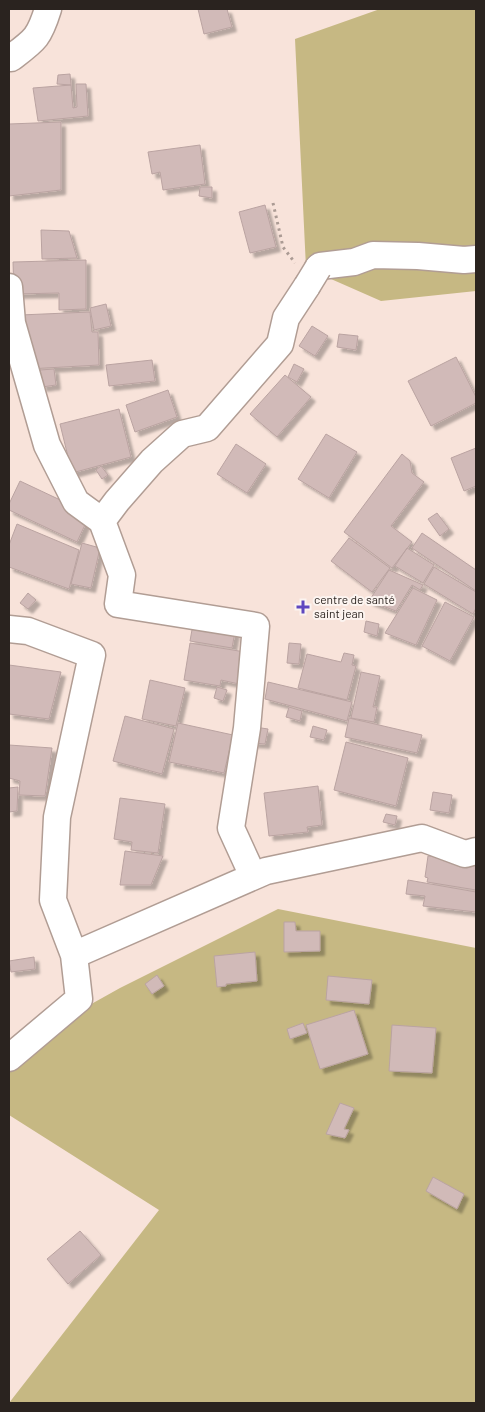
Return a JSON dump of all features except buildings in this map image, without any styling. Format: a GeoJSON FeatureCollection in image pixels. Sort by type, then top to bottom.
{"type":"FeatureCollection","features":[{"type":"Feature","properties":{"kind":"street"},"geometry":{"type":"LineString","coordinates":[[9,58],[12,58],[34,41],[42,29],[48,9]]}},
{"type":"Feature","properties":{"kind":"street"},"geometry":{"type":"LineString","coordinates":[[102,521],[152,461],[182,434],[207,428],[280,344],[286,318],[309,274],[320,266],[354,262],[374,255],[476,259]]}},
{"type":"Feature","properties":{"kind":"street"},"geometry":{"type":"LineString","coordinates":[[9,287],[12,323],[47,444],[76,502],[102,521],[122,575],[118,604],[256,626],[247,728],[231,828],[253,876]]}},
{"type":"Feature","properties":{"kind":"street"},"geometry":{"type":"LineString","coordinates":[[9,629],[28,631],[92,655],[57,817],[53,900],[74,955],[78,999],[9,1058]]}},
{"type":"Feature","properties":{"kind":"street"},"geometry":{"type":"LineString","coordinates":[[74,955],[266,871],[422,838],[465,854],[476,851]]}},
{"type":"Feature","properties":{"kind":"path"},"geometry":{"type":"LineString","coordinates":[[273,204],[284,247],[309,274]]}},
{"type":"Feature","properties":{"kind":"shaded area"},"geometry":{"type":"Polygon","coordinates":[[[380,9],[476,9],[476,291],[381,301],[306,268],[295,39],[380,9]]]}},
{"type":"Feature","properties":{"kind":"shaded area"},"geometry":{"type":"Polygon","coordinates":[[[278,909],[476,948],[476,1403],[9,1403],[159,1210],[9,1115],[9,1050],[120,988],[278,909]]]}},
{"type":"Feature","properties":{"kind":"place","name":"centre de santé saint jean"},"geometry":{"type":"Point","coordinates":[303,607]}}]}
